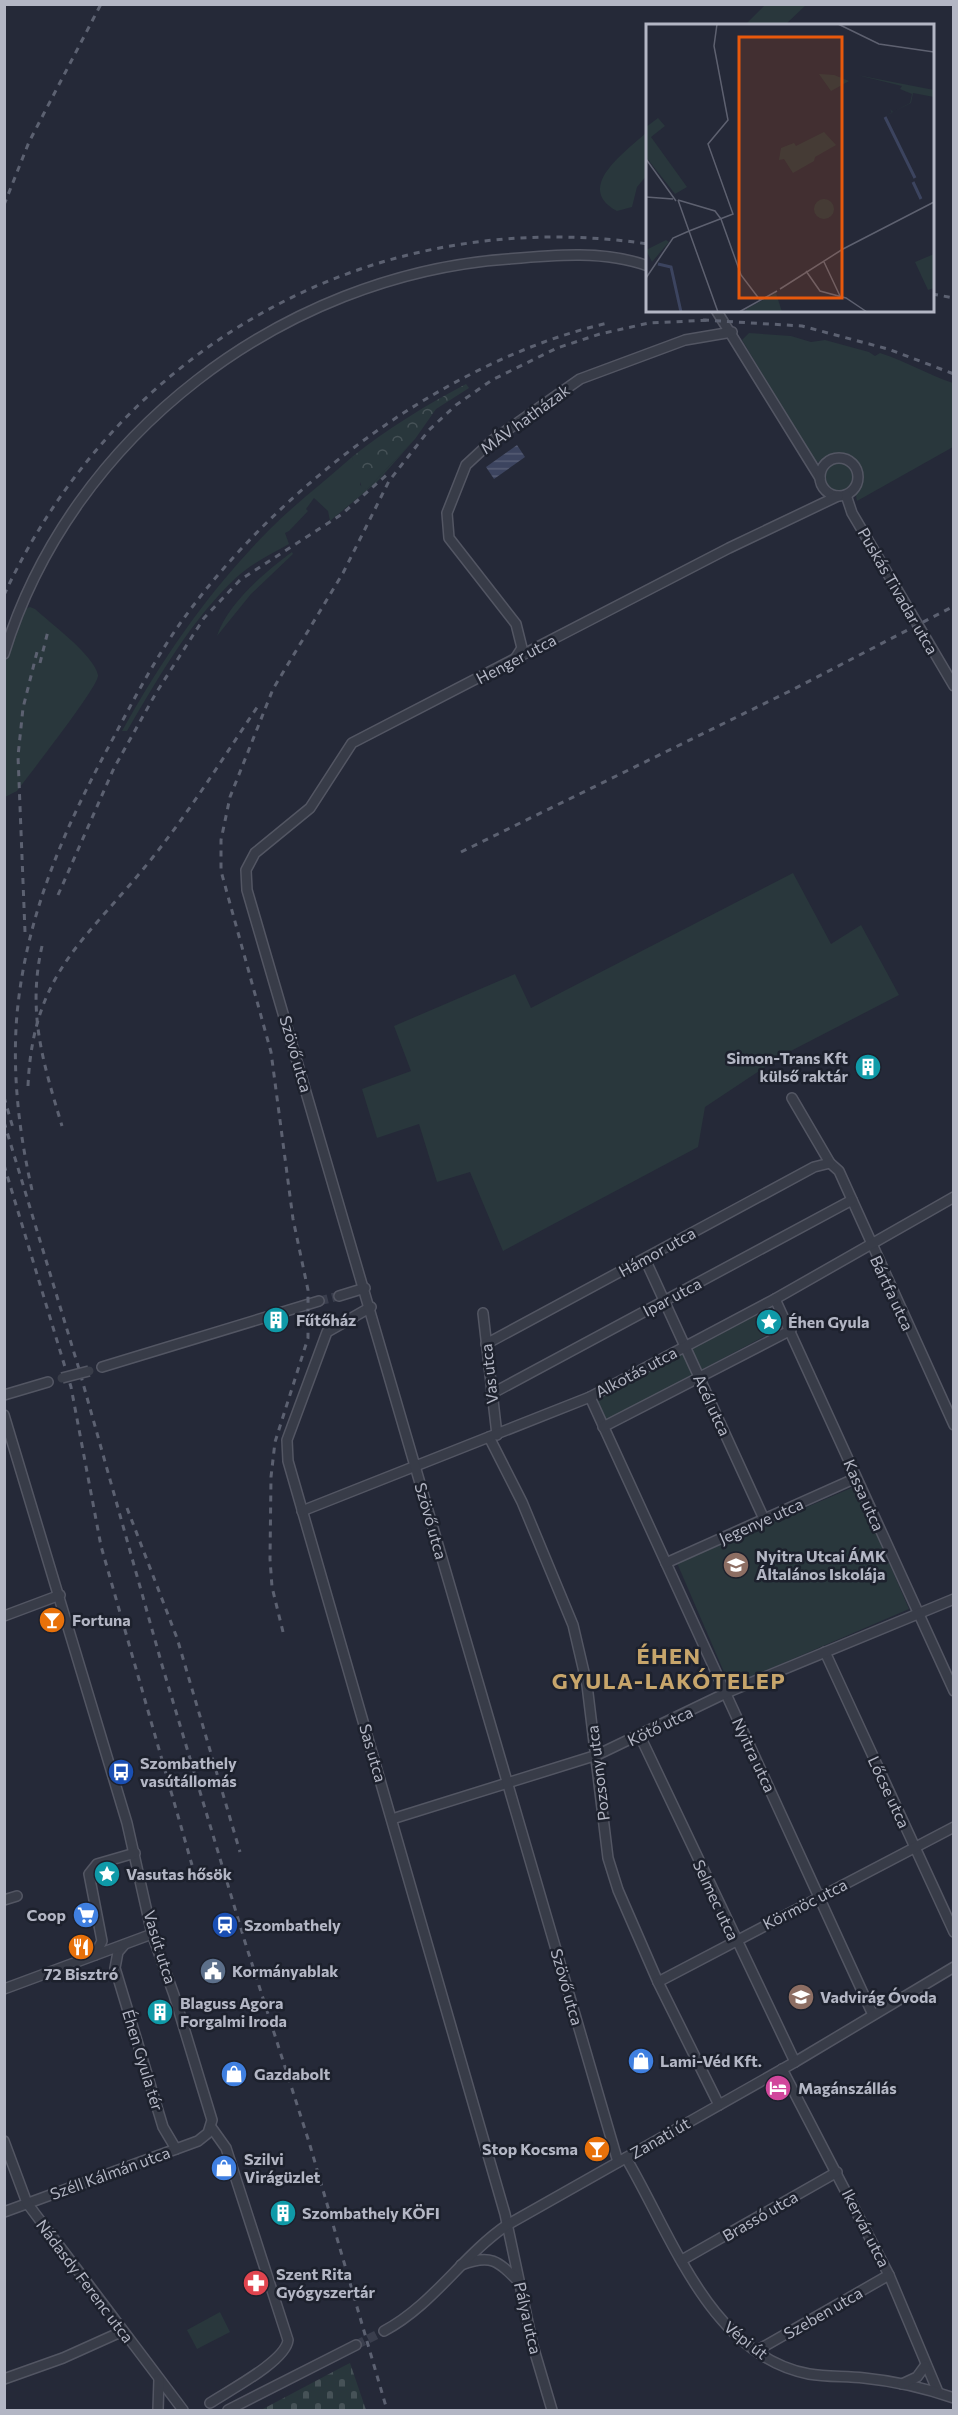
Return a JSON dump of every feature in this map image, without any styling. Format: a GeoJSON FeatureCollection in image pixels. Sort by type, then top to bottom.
{"type":"FeatureCollection","features":[{"type":"Feature","properties":{"kind":"street"},"geometry":{"type":"LineString","coordinates":[[4,654],[13,626],[40,567],[75,508],[103,472],[170,403],[221,362],[258,337],[288,320],[364,288],[414,273],[461,263],[573,256],[615,258],[646,266]]}},
{"type":"Feature","properties":{"kind":"street","name":"Puskás Tivadar utca"},"geometry":{"type":"LineString","coordinates":[[717,312],[732,332],[827,492],[842,496],[954,686]]}},
{"type":"Feature","properties":{"kind":"street","name":"MÁV hatházak"},"geometry":{"type":"LineString","coordinates":[[515,660],[522,648],[516,624],[449,538],[447,513],[466,465],[493,440],[580,379],[685,340],[732,332]]}},
{"type":"Feature","properties":{"kind":"street"},"geometry":{"type":"LineString","coordinates":[[820,478],[823,466],[830,460],[839,458],[851,463],[856,471],[857,482],[842,496]]}},
{"type":"Feature","properties":{"kind":"street","name":"Henger utca"},"geometry":{"type":"LineString","coordinates":[[245,879],[249,862],[255,854],[310,808],[352,742],[729,548],[842,496]]}},
{"type":"Feature","properties":{"kind":"street","name":"Szövő utca"},"geometry":{"type":"LineString","coordinates":[[245,879],[371,1307],[507,1784],[622,2160]]}},
{"type":"Feature","properties":{"kind":"street","name":"Bártfa utca"},"geometry":{"type":"LineString","coordinates":[[792,1098],[830,1163],[839,1171],[954,1425]]}},
{"type":"Feature","properties":{"kind":"street","name":"Hámor utca"},"geometry":{"type":"LineString","coordinates":[[486,1344],[813,1167],[830,1163]]}},
{"type":"Feature","properties":{"kind":"street","name":"Alkotás utca"},"geometry":{"type":"LineString","coordinates":[[302,1511],[590,1397],[775,1299],[954,1197]]}},
{"type":"Feature","properties":{"kind":"street","name":"Ipar utca"},"geometry":{"type":"LineString","coordinates":[[491,1394],[852,1200]]}},
{"type":"Feature","properties":{"kind":"street","name":"Acél utca"},"geometry":{"type":"LineString","coordinates":[[645,1259],[765,1519]]}},
{"type":"Feature","properties":{"kind":"street"},"geometry":{"type":"LineString","coordinates":[[339,1296],[365,1288]]}},
{"type":"Feature","properties":{"kind":"street","name":"Kassa utca"},"geometry":{"type":"LineString","coordinates":[[775,1299],[954,1691]]}},
{"type":"Feature","properties":{"kind":"street"},"geometry":{"type":"LineString","coordinates":[[102,1367],[319,1301]]}},
{"type":"Feature","properties":{"kind":"street","name":"Sas utca"},"geometry":{"type":"LineString","coordinates":[[371,1307],[327,1332],[287,1440],[288,1461],[507,2225]]}},
{"type":"Feature","properties":{"kind":"street","name":"Vas utca"},"geometry":{"type":"LineString","coordinates":[[483,1313],[493,1436]]}},
{"type":"Feature","properties":{"kind":"street","name":"Alkotás utca"},"geometry":{"type":"LineString","coordinates":[[603,1427],[791,1330]]}},
{"type":"Feature","properties":{"kind":"street"},"geometry":{"type":"LineString","coordinates":[[62,1378],[89,1371]]}},
{"type":"Feature","properties":{"kind":"street"},"geometry":{"type":"LineString","coordinates":[[4,1395],[48,1382]]}},
{"type":"Feature","properties":{"kind":"street","name":"Nyitra utca"},"geometry":{"type":"LineString","coordinates":[[590,1397],[873,2015]]}},
{"type":"Feature","properties":{"kind":"street","name":"Vasút utca"},"geometry":{"type":"LineString","coordinates":[[4,1415],[135,1853],[152,1934],[208,2103],[211,2127],[226,2148],[288,2340],[287,2347],[277,2359],[210,2403]]}},
{"type":"Feature","properties":{"kind":"street","name":"Pozsony utca"},"geometry":{"type":"LineString","coordinates":[[493,1436],[573,1625],[584,1665],[597,1755],[605,1840],[613,1876],[658,1982],[719,2104]]}},
{"type":"Feature","properties":{"kind":"street","name":"Jegenye utca"},"geometry":{"type":"LineString","coordinates":[[666,1563],[856,1478]]}},
{"type":"Feature","properties":{"kind":"street"},"geometry":{"type":"LineString","coordinates":[[4,1616],[60,1596]]}},
{"type":"Feature","properties":{"kind":"street","name":"Kötő utca"},"geometry":{"type":"LineString","coordinates":[[392,1818],[597,1755],[726,1693],[954,1599]]}},
{"type":"Feature","properties":{"kind":"street","name":"Lőcse utca"},"geometry":{"type":"LineString","coordinates":[[825,1652],[954,1932]]}},
{"type":"Feature","properties":{"kind":"street","name":"Selmec utca"},"geometry":{"type":"LineString","coordinates":[[640,1736],[735,1940],[795,2062]]}},
{"type":"Feature","properties":{"kind":"street","name":"Körmöc utca"},"geometry":{"type":"LineString","coordinates":[[658,1982],[954,1827]]}},
{"type":"Feature","properties":{"kind":"street"},"geometry":{"type":"LineString","coordinates":[[95,1955],[101,1946],[101,1937],[88,1882],[89,1874],[97,1864],[135,1853]]}},
{"type":"Feature","properties":{"kind":"street"},"geometry":{"type":"LineString","coordinates":[[4,1900],[17,1896]]}},
{"type":"Feature","properties":{"kind":"street"},"geometry":{"type":"LineString","coordinates":[[4,1989],[152,1934]]}},
{"type":"Feature","properties":{"kind":"street"},"geometry":{"type":"LineString","coordinates":[[95,1955],[115,1968],[118,1952],[124,1945]]}},
{"type":"Feature","properties":{"kind":"street","name":"Zanati út"},"geometry":{"type":"LineString","coordinates":[[384,2331],[415,2311],[481,2244],[507,2225],[719,2104],[784,2073],[795,2062],[954,1967]]}},
{"type":"Feature","properties":{"kind":"street","name":"Éhen Gyula tér"},"geometry":{"type":"LineString","coordinates":[[115,1968],[163,2127],[176,2149]]}},
{"type":"Feature","properties":{"kind":"street","name":"Ikervár utca"},"geometry":{"type":"LineString","coordinates":[[784,2073],[890,2275],[925,2366],[938,2392]]}},
{"type":"Feature","properties":{"kind":"street","name":"Széll Kálmán utca"},"geometry":{"type":"LineString","coordinates":[[4,2212],[176,2149],[204,2137],[211,2127]]}},
{"type":"Feature","properties":{"kind":"street","name":"Nádasdy Ferenc utca"},"geometry":{"type":"LineString","coordinates":[[4,2141],[27,2203],[183,2410]]}},
{"type":"Feature","properties":{"kind":"street","name":"Vépi út"},"geometry":{"type":"LineString","coordinates":[[622,2160],[720,2320],[756,2351],[778,2364],[810,2374],[902,2384],[954,2398]]}},
{"type":"Feature","properties":{"kind":"street","name":"Brassó utca"},"geometry":{"type":"LineString","coordinates":[[682,2260],[837,2172]]}},
{"type":"Feature","properties":{"kind":"street","name":"Pálya utca"},"geometry":{"type":"LineString","coordinates":[[507,2225],[519,2282],[552,2410]]}},
{"type":"Feature","properties":{"kind":"street"},"geometry":{"type":"LineString","coordinates":[[459,2266],[481,2258],[490,2260],[500,2265],[519,2282]]}},
{"type":"Feature","properties":{"kind":"street","name":"Szeben utca"},"geometry":{"type":"LineString","coordinates":[[756,2351],[890,2275]]}},
{"type":"Feature","properties":{"kind":"street"},"geometry":{"type":"LineString","coordinates":[[4,2379],[63,2358],[123,2331]]}},
{"type":"Feature","properties":{"kind":"street"},"geometry":{"type":"LineString","coordinates":[[228,2410],[356,2345]]}},
{"type":"Feature","properties":{"kind":"street"},"geometry":{"type":"LineString","coordinates":[[902,2384],[917,2377],[925,2366]]}},
{"type":"Feature","properties":{"kind":"street"},"geometry":{"type":"LineString","coordinates":[[158,2410],[159,2379]]}},
{"type":"Feature","properties":{"kind":"green space"},"geometry":{"type":"Polygon","coordinates":[[[765,4],[806,5],[786,24],[746,24],[765,4]]]}},
{"type":"Feature","properties":{"kind":"green space"},"geometry":{"type":"Polygon","coordinates":[[[646,133],[646,176],[637,187],[632,207],[617,211],[605,201],[600,191],[602,180],[617,159],[646,133]]]}},
{"type":"Feature","properties":{"kind":"green space"},"geometry":{"type":"Polygon","coordinates":[[[749,333],[791,336],[811,342],[825,340],[869,352],[875,356],[880,353],[953,383],[953,447],[857,501],[859,474],[856,464],[841,455],[815,463],[742,340],[749,333]]]}},
{"type":"Feature","properties":{"kind":"green space"},"geometry":{"type":"Polygon","coordinates":[[[466,384],[469,388],[436,409],[415,439],[367,489],[362,488],[352,457],[407,418],[466,384]]]}},
{"type":"Feature","properties":{"kind":"green space"},"geometry":{"type":"Polygon","coordinates":[[[415,439],[377,482],[330,521],[328,511],[314,498],[306,509],[308,511],[285,533],[289,544],[244,571],[205,611],[177,649],[127,731],[122,731],[171,650],[189,625],[227,575],[270,529],[352,457],[360,476],[360,485],[367,489],[415,439]]]}},
{"type":"Feature","properties":{"kind":"green space"},"geometry":{"type":"Polygon","coordinates":[[[839,463],[849,467],[853,477],[849,487],[839,491],[829,487],[825,477],[829,467],[839,463]]]}},
{"type":"Feature","properties":{"kind":"green space"},"geometry":{"type":"Polygon","coordinates":[[[292,552],[293,554],[251,594],[217,636],[238,600],[259,578],[292,552]]]}},
{"type":"Feature","properties":{"kind":"green space"},"geometry":{"type":"Polygon","coordinates":[[[30,607],[89,658],[98,675],[88,695],[35,768],[17,791],[5,797],[4,666],[25,609],[30,607]]]}},
{"type":"Feature","properties":{"kind":"green space"},"geometry":{"type":"Polygon","coordinates":[[[793,873],[831,944],[861,925],[899,995],[783,1055],[705,1107],[698,1147],[503,1251],[470,1172],[437,1182],[419,1124],[377,1138],[362,1089],[411,1071],[394,1026],[515,974],[531,1008],[793,873]]]}},
{"type":"Feature","properties":{"kind":"green space"},"geometry":{"type":"Polygon","coordinates":[[[770,1305],[782,1327],[606,1421],[594,1399],[770,1305]]]}},
{"type":"Feature","properties":{"kind":"green space"},"geometry":{"type":"Polygon","coordinates":[[[856,1486],[909,1609],[730,1686],[677,1563],[856,1486]]]}},
{"type":"Feature","properties":{"kind":"green space"},"geometry":{"type":"Polygon","coordinates":[[[220,2312],[230,2332],[197,2349],[187,2330],[220,2312]]]}},
{"type":"Feature","properties":{"kind":"green space"},"geometry":{"type":"Polygon","coordinates":[[[350,2363],[366,2410],[261,2410],[344,2366],[350,2363]]]}},
{"type":"Feature","properties":{"kind":"water"},"geometry":{"type":"Polygon","coordinates":[[[517,445],[525,457],[494,479],[486,467],[517,445]]]}},
{"type":"Feature","properties":{"kind":"tunnel"},"geometry":{"type":"LineString","coordinates":[[319,1301],[339,1296]]}},
{"type":"Feature","properties":{"kind":"tunnel"},"geometry":{"type":"LineString","coordinates":[[356,2345],[384,2331]]}},
{"type":"Feature","properties":{"kind":"railway"},"geometry":{"type":"LineString","coordinates":[[4,205],[29,142],[101,4]]}},
{"type":"Feature","properties":{"kind":"railway"},"geometry":{"type":"LineString","coordinates":[[4,595],[54,506],[115,429],[186,363],[267,310],[354,271],[448,246],[546,237],[646,244]]}},
{"type":"Feature","properties":{"kind":"railway"},"geometry":{"type":"LineString","coordinates":[[934,294],[954,298]]}},
{"type":"Feature","properties":{"kind":"railway"},"geometry":{"type":"LineString","coordinates":[[703,320],[802,326],[888,349],[954,374]]}},
{"type":"Feature","properties":{"kind":"railway"},"geometry":{"type":"LineString","coordinates":[[283,1632],[272,1587],[271,1477],[275,1442],[308,1338],[308,1290],[293,1219],[271,1052],[221,871],[221,840],[230,797],[273,689],[343,573],[389,481],[429,430],[456,405],[492,380],[557,348],[600,334],[649,323],[712,320]]}},
{"type":"Feature","properties":{"kind":"railway"},"geometry":{"type":"LineString","coordinates":[[32,1190],[20,1125],[15,1058],[17,1014],[29,943],[49,876],[76,810],[135,697],[173,633],[223,569],[268,521],[318,476],[371,435],[428,398],[487,366],[547,341],[608,323]]}},
{"type":"Feature","properties":{"kind":"railway"},"geometry":{"type":"LineString","coordinates":[[58,895],[114,768],[156,693],[204,618],[240,580],[342,514],[390,472]]}},
{"type":"Feature","properties":{"kind":"railway"},"geometry":{"type":"LineString","coordinates":[[461,852],[792,690],[954,606]]}},
{"type":"Feature","properties":{"kind":"railway"},"geometry":{"type":"LineString","coordinates":[[40,663],[48,631]]}},
{"type":"Feature","properties":{"kind":"railway"},"geometry":{"type":"LineString","coordinates":[[25,932],[18,756],[23,708],[37,652]]}},
{"type":"Feature","properties":{"kind":"railway"},"geometry":{"type":"LineString","coordinates":[[28,1086],[32,1046],[40,1013],[52,984],[86,935],[153,857],[208,781],[260,703]]}},
{"type":"Feature","properties":{"kind":"railway"},"geometry":{"type":"LineString","coordinates":[[42,946],[36,993],[39,1037],[62,1126]]}},
{"type":"Feature","properties":{"kind":"railway"},"geometry":{"type":"LineString","coordinates":[[4,1097],[13,1128]]}},
{"type":"Feature","properties":{"kind":"railway"},"geometry":{"type":"LineString","coordinates":[[4,1122],[79,1369],[162,1665],[245,1942],[309,2142],[387,2410]]}},
{"type":"Feature","properties":{"kind":"railway"},"geometry":{"type":"LineString","coordinates":[[4,1165],[71,1387],[101,1546],[192,1865]]}},
{"type":"Feature","properties":{"kind":"railway"},"geometry":{"type":"LineString","coordinates":[[127,1508],[177,1638],[240,1852]]}},
{"type":"Feature","properties":{"kind":"place","name":"Simon-Trans Kft külső raktár"},"geometry":{"type":"Point","coordinates":[868,1067]}},
{"type":"Feature","properties":{"kind":"place","name":"Fűtőház"},"geometry":{"type":"Point","coordinates":[276,1320]}},
{"type":"Feature","properties":{"kind":"place","name":"Éhen Gyula"},"geometry":{"type":"Point","coordinates":[769,1322]}},
{"type":"Feature","properties":{"kind":"place","name":"Nyitra Utcai ÁMK Általános Iskolája"},"geometry":{"type":"Point","coordinates":[736,1565]}},
{"type":"Feature","properties":{"kind":"place","name":"Fortuna"},"geometry":{"type":"Point","coordinates":[52,1620]}},
{"type":"Feature","properties":{"kind":"place","name":"Szombathely vasútállomás"},"geometry":{"type":"Point","coordinates":[121,1772]}},
{"type":"Feature","properties":{"kind":"place","name":"Vasutas hősök"},"geometry":{"type":"Point","coordinates":[107,1874]}},
{"type":"Feature","properties":{"kind":"place","name":"Coop"},"geometry":{"type":"Point","coordinates":[86,1915]}},
{"type":"Feature","properties":{"kind":"place","name":"Szombathely"},"geometry":{"type":"Point","coordinates":[225,1925]}},
{"type":"Feature","properties":{"kind":"place","name":"72 Bisztró"},"geometry":{"type":"Point","coordinates":[81,1947]}},
{"type":"Feature","properties":{"kind":"place","name":"Kormányablak"},"geometry":{"type":"Point","coordinates":[213,1971]}},
{"type":"Feature","properties":{"kind":"place","name":"Vadvirág Óvoda"},"geometry":{"type":"Point","coordinates":[801,1997]}},
{"type":"Feature","properties":{"kind":"place","name":"Blaguss Agora Forgalmi Iroda"},"geometry":{"type":"Point","coordinates":[160,2012]}},
{"type":"Feature","properties":{"kind":"place","name":"Lami-Véd Kft."},"geometry":{"type":"Point","coordinates":[641,2061]}},
{"type":"Feature","properties":{"kind":"place","name":"Gazdabolt"},"geometry":{"type":"Point","coordinates":[234,2074]}},
{"type":"Feature","properties":{"kind":"place","name":"Magánszállás"},"geometry":{"type":"Point","coordinates":[778,2088]}},
{"type":"Feature","properties":{"kind":"place","name":"Stop Kocsma"},"geometry":{"type":"Point","coordinates":[597,2149]}},
{"type":"Feature","properties":{"kind":"place","name":"Szilvi Virágüzlet"},"geometry":{"type":"Point","coordinates":[224,2168]}},
{"type":"Feature","properties":{"kind":"place","name":"Szombathely KÖFI"},"geometry":{"type":"Point","coordinates":[283,2213]}},
{"type":"Feature","properties":{"kind":"place","name":"Szent Rita Gyógyszertár"},"geometry":{"type":"Point","coordinates":[256,2283]}},
{"type":"Feature","properties":{"kind":"district","name":"ÉHEN GYULA-LAKÓTELEP"},"geometry":{"type":"Point","coordinates":[669,1668]}}]}
